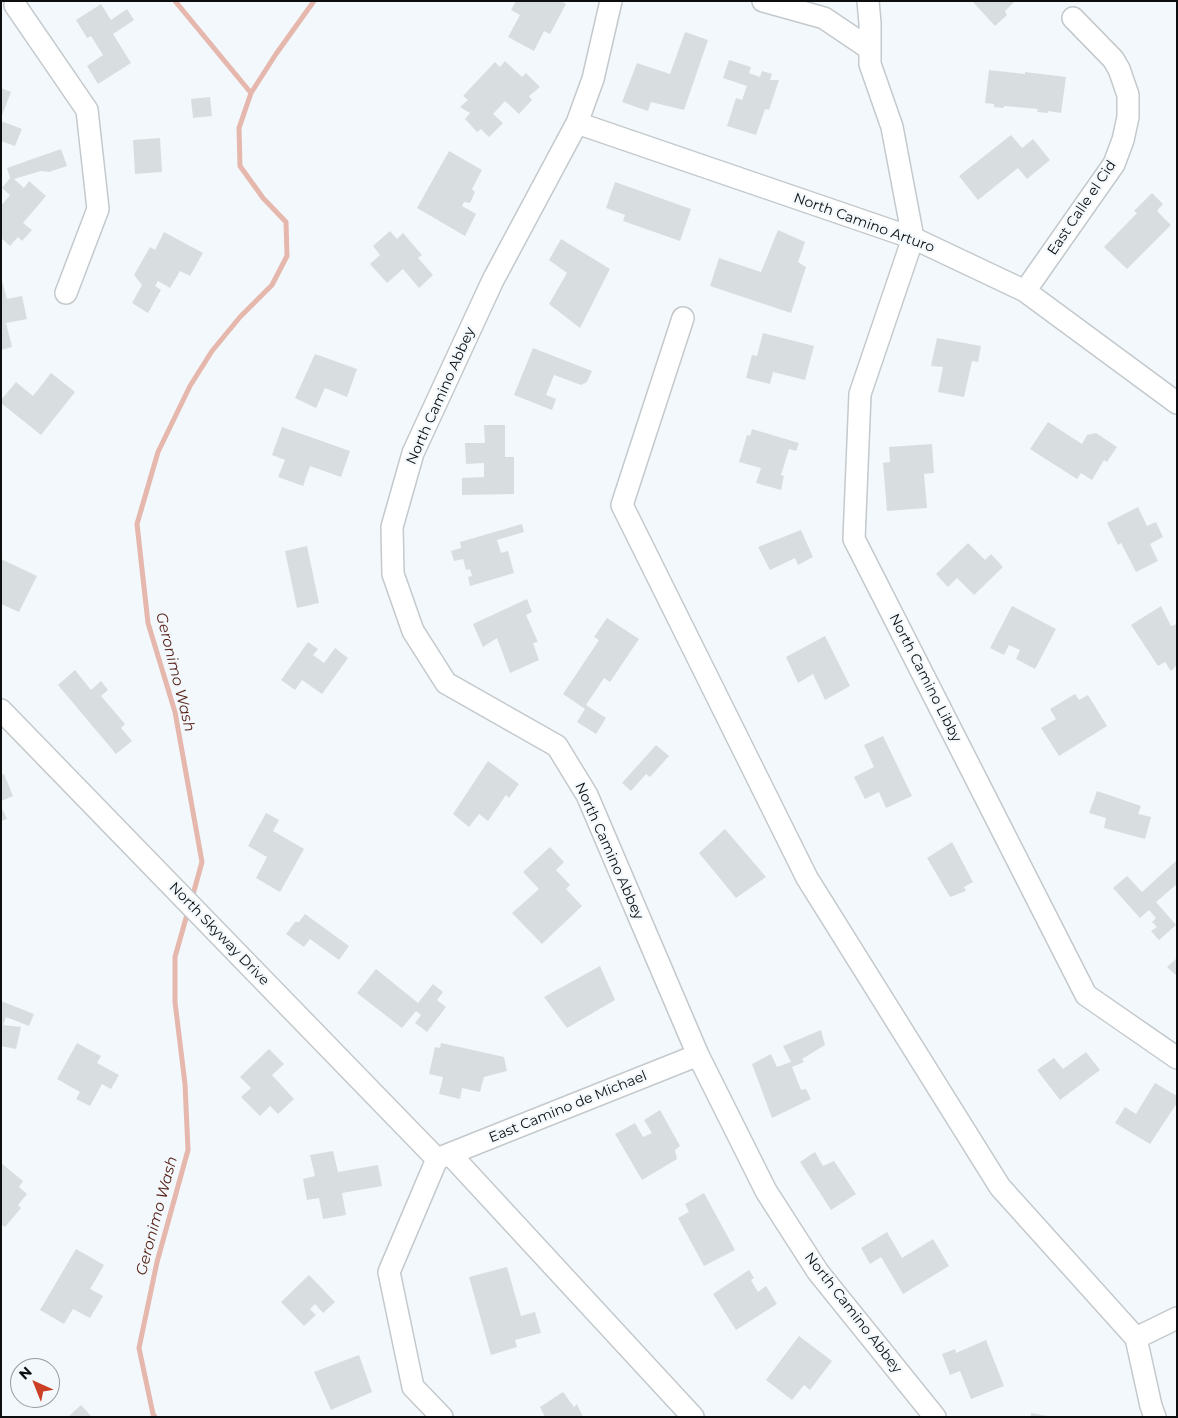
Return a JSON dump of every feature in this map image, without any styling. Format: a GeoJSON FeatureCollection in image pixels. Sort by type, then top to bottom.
{"type":"FeatureCollection","features":[{"type":"Feature","properties":{"kind":"street","name":"North Camino Abbey"},"geometry":{"type":"LineString","coordinates":[[611,1],[593,79],[577,124],[493,280],[413,453],[392,527],[393,574],[413,631],[446,684],[557,746],[587,795],[698,1055],[766,1191],[813,1264],[935,1417]]}},
{"type":"Feature","properties":{"kind":"street"},"geometry":{"type":"LineString","coordinates":[[763,1],[824,18],[870,49]]}},
{"type":"Feature","properties":{"kind":"street"},"geometry":{"type":"LineString","coordinates":[[868,1],[870,64],[892,126],[913,238]]}},
{"type":"Feature","properties":{"kind":"street"},"geometry":{"type":"LineString","coordinates":[[11,8],[87,110],[98,209],[66,293]]}},
{"type":"Feature","properties":{"kind":"street","name":"East Calle el Cid"},"geometry":{"type":"LineString","coordinates":[[1025,291],[1114,164],[1123,140],[1128,117],[1128,95],[1123,76],[1113,59],[1073,18]]}},
{"type":"Feature","properties":{"kind":"street","name":"North Camino Arturo"},"geometry":{"type":"LineString","coordinates":[[577,124],[913,238],[1025,291],[1177,404]]}},
{"type":"Feature","properties":{"kind":"street","name":"North Camino Libby"},"geometry":{"type":"LineString","coordinates":[[913,238],[860,394],[854,539],[1086,995],[1177,1058]]}},
{"type":"Feature","properties":{"kind":"street"},"geometry":{"type":"LineString","coordinates":[[682,318],[622,505],[807,878],[1000,1187],[1136,1338],[1155,1417]]}},
{"type":"Feature","properties":{"kind":"street","name":"North Skyway Drive"},"geometry":{"type":"LineString","coordinates":[[1,710],[444,1156],[694,1417]]}},
{"type":"Feature","properties":{"kind":"street","name":"East Camino de Michael"},"geometry":{"type":"LineString","coordinates":[[444,1156],[698,1055]]}},
{"type":"Feature","properties":{"kind":"street"},"geometry":{"type":"LineString","coordinates":[[442,1417],[413,1387],[388,1272],[444,1156]]}},
{"type":"Feature","properties":{"kind":"street"},"geometry":{"type":"LineString","coordinates":[[1136,1338],[1177,1318]]}},
{"type":"Feature","properties":{"kind":"building"},"geometry":{"type":"Polygon","coordinates":[[[516,1],[561,1],[566,4],[550,34],[544,31],[534,51],[508,37],[520,15],[511,10],[516,1]]]}},
{"type":"Feature","properties":{"kind":"building"},"geometry":{"type":"Polygon","coordinates":[[[972,1],[1015,1],[1005,11],[1007,15],[995,26],[972,1]]]}},
{"type":"Feature","properties":{"kind":"building"},"geometry":{"type":"Polygon","coordinates":[[[101,4],[111,20],[127,9],[134,20],[113,34],[131,63],[98,84],[87,66],[103,55],[91,36],[87,38],[76,20],[101,4]]]}},
{"type":"Feature","properties":{"kind":"building"},"geometry":{"type":"Polygon","coordinates":[[[685,32],[708,40],[684,110],[651,102],[648,111],[622,102],[637,63],[670,74],[685,32]]]}},
{"type":"Feature","properties":{"kind":"building"},"geometry":{"type":"Polygon","coordinates":[[[729,60],[751,67],[749,73],[760,77],[762,71],[772,74],[770,80],[779,80],[769,110],[765,109],[756,135],[727,126],[736,98],[742,100],[747,86],[723,78],[729,60]]]}},
{"type":"Feature","properties":{"kind":"building"},"geometry":{"type":"Polygon","coordinates":[[[505,61],[522,77],[526,73],[540,87],[529,96],[532,100],[519,114],[505,101],[493,114],[503,123],[489,137],[481,129],[477,132],[465,119],[470,113],[460,107],[468,100],[463,96],[495,62],[500,67],[505,61]]]}},
{"type":"Feature","properties":{"kind":"building"},"geometry":{"type":"Polygon","coordinates":[[[989,70],[1066,77],[1061,113],[1037,112],[1038,109],[994,107],[994,104],[985,103],[989,70]]]}},
{"type":"Feature","properties":{"kind":"building"},"geometry":{"type":"Polygon","coordinates":[[[1,88],[11,92],[1,118],[1,88]]]}},
{"type":"Feature","properties":{"kind":"building"},"geometry":{"type":"Polygon","coordinates":[[[210,97],[212,116],[193,118],[191,99],[210,97]]]}},
{"type":"Feature","properties":{"kind":"building"},"geometry":{"type":"Polygon","coordinates":[[[1,121],[22,129],[15,146],[1,141],[1,121]]]}},
{"type":"Feature","properties":{"kind":"building"},"geometry":{"type":"Polygon","coordinates":[[[1011,135],[1022,148],[1033,139],[1050,160],[1027,179],[1018,168],[978,200],[959,176],[1011,135]]]}},
{"type":"Feature","properties":{"kind":"building"},"geometry":{"type":"Polygon","coordinates":[[[160,138],[162,172],[135,174],[133,140],[160,138]]]}},
{"type":"Feature","properties":{"kind":"building"},"geometry":{"type":"Polygon","coordinates":[[[61,149],[67,166],[49,172],[41,171],[14,179],[24,188],[29,181],[46,196],[23,223],[32,230],[22,241],[18,237],[10,246],[1,238],[1,206],[10,195],[2,188],[10,178],[7,168],[61,149]]]}},
{"type":"Feature","properties":{"kind":"building"},"geometry":{"type":"Polygon","coordinates":[[[449,151],[482,170],[472,189],[475,192],[470,203],[464,202],[462,206],[476,214],[465,236],[417,208],[449,151]]]}},
{"type":"Feature","properties":{"kind":"building"},"geometry":{"type":"Polygon","coordinates":[[[615,182],[691,209],[680,241],[623,221],[625,215],[606,208],[615,182]]]}},
{"type":"Feature","properties":{"kind":"building"},"geometry":{"type":"Polygon","coordinates":[[[1152,193],[1163,204],[1157,211],[1171,225],[1127,269],[1104,247],[1137,213],[1134,211],[1152,193]]]}},
{"type":"Feature","properties":{"kind":"building"},"geometry":{"type":"Polygon","coordinates":[[[778,230],[805,242],[798,262],[806,267],[791,313],[710,286],[719,258],[761,272],[778,230]]]}},
{"type":"Feature","properties":{"kind":"building"},"geometry":{"type":"Polygon","coordinates":[[[390,231],[397,239],[403,233],[422,255],[418,258],[433,275],[419,288],[403,269],[387,283],[370,264],[380,255],[373,246],[390,231]]]}},
{"type":"Feature","properties":{"kind":"building"},"geometry":{"type":"Polygon","coordinates":[[[164,232],[203,253],[190,276],[180,271],[170,288],[158,281],[155,286],[161,290],[148,313],[132,303],[142,285],[134,275],[150,247],[155,250],[164,232]]]}},
{"type":"Feature","properties":{"kind":"building"},"geometry":{"type":"Polygon","coordinates":[[[561,239],[610,269],[580,328],[549,304],[567,273],[549,260],[561,239]]]}},
{"type":"Feature","properties":{"kind":"building"},"geometry":{"type":"Polygon","coordinates":[[[1,277],[7,299],[22,296],[27,319],[6,323],[12,347],[1,350],[1,277]]]}},
{"type":"Feature","properties":{"kind":"building"},"geometry":{"type":"Polygon","coordinates":[[[763,333],[814,346],[805,380],[773,372],[770,384],[746,378],[752,355],[757,356],[763,333]]]}},
{"type":"Feature","properties":{"kind":"building"},"geometry":{"type":"Polygon","coordinates":[[[937,338],[981,346],[978,362],[972,361],[964,397],[938,392],[943,367],[931,366],[937,338]]]}},
{"type":"Feature","properties":{"kind":"building"},"geometry":{"type":"Polygon","coordinates":[[[533,348],[592,371],[587,382],[581,385],[554,375],[546,395],[556,399],[552,410],[514,395],[533,348]]]}},
{"type":"Feature","properties":{"kind":"building"},"geometry":{"type":"Polygon","coordinates":[[[315,354],[357,369],[347,397],[325,388],[316,408],[295,398],[315,354]]]}},
{"type":"Feature","properties":{"kind":"building"},"geometry":{"type":"Polygon","coordinates":[[[51,373],[75,392],[41,435],[1,403],[1,400],[16,382],[33,396],[51,373]]]}},
{"type":"Feature","properties":{"kind":"building"},"geometry":{"type":"Polygon","coordinates":[[[1048,422],[1082,444],[1087,435],[1096,433],[1117,447],[1107,462],[1104,460],[1092,480],[1081,473],[1077,479],[1030,449],[1048,422]]]}},
{"type":"Feature","properties":{"kind":"building"},"geometry":{"type":"Polygon","coordinates":[[[484,425],[505,425],[505,457],[514,457],[514,494],[462,495],[462,478],[484,477],[484,463],[466,464],[465,443],[485,443],[484,425]]]}},
{"type":"Feature","properties":{"kind":"building"},"geometry":{"type":"Polygon","coordinates":[[[282,427],[350,451],[341,477],[310,466],[303,486],[278,477],[285,460],[272,455],[282,427]]]}},
{"type":"Feature","properties":{"kind":"building"},"geometry":{"type":"Polygon","coordinates":[[[752,429],[799,443],[796,451],[789,449],[781,475],[784,476],[781,490],[756,483],[761,468],[739,462],[747,435],[750,436],[752,429]]]}},
{"type":"Feature","properties":{"kind":"building"},"geometry":{"type":"Polygon","coordinates":[[[932,444],[934,473],[924,474],[927,508],[887,511],[883,463],[890,462],[889,447],[932,444]]]}},
{"type":"Feature","properties":{"kind":"building"},"geometry":{"type":"Polygon","coordinates":[[[1138,507],[1147,526],[1156,522],[1163,537],[1150,544],[1158,561],[1136,572],[1121,543],[1118,545],[1107,523],[1138,507]]]}},
{"type":"Feature","properties":{"kind":"building"},"geometry":{"type":"Polygon","coordinates":[[[522,524],[524,532],[497,540],[501,553],[508,551],[514,573],[470,586],[468,577],[472,576],[470,569],[466,570],[463,559],[454,561],[451,551],[461,548],[460,542],[522,524]]]}},
{"type":"Feature","properties":{"kind":"building"},"geometry":{"type":"Polygon","coordinates":[[[801,530],[813,557],[798,565],[795,558],[770,570],[758,547],[801,530]]]}},
{"type":"Feature","properties":{"kind":"building"},"geometry":{"type":"Polygon","coordinates":[[[968,543],[985,560],[991,554],[1003,567],[974,595],[957,578],[948,587],[936,574],[968,543]]]}},
{"type":"Feature","properties":{"kind":"building"},"geometry":{"type":"Polygon","coordinates":[[[307,546],[319,603],[297,608],[285,551],[307,546]]]}},
{"type":"Feature","properties":{"kind":"building"},"geometry":{"type":"Polygon","coordinates":[[[1,559],[37,576],[19,612],[1,604],[1,559]]]}},
{"type":"Feature","properties":{"kind":"building"},"geometry":{"type":"Polygon","coordinates":[[[527,599],[532,612],[526,615],[538,642],[533,643],[539,660],[510,673],[497,638],[483,647],[473,624],[527,599]]]}},
{"type":"Feature","properties":{"kind":"building"},"geometry":{"type":"Polygon","coordinates":[[[1012,606],[1056,629],[1035,669],[1016,659],[1020,650],[1009,645],[1004,655],[990,648],[1012,606]]]}},
{"type":"Feature","properties":{"kind":"building"},"geometry":{"type":"Polygon","coordinates":[[[1161,606],[1171,626],[1177,624],[1177,665],[1171,671],[1165,662],[1158,666],[1131,625],[1161,606]]]}},
{"type":"Feature","properties":{"kind":"building"},"geometry":{"type":"Polygon","coordinates":[[[607,618],[639,639],[610,682],[604,678],[586,705],[606,718],[596,734],[577,722],[585,709],[563,694],[599,640],[594,637],[607,618]]]}},
{"type":"Feature","properties":{"kind":"building"},"geometry":{"type":"Polygon","coordinates":[[[825,636],[850,686],[825,700],[813,674],[798,683],[786,657],[825,636]]]}},
{"type":"Feature","properties":{"kind":"building"},"geometry":{"type":"Polygon","coordinates":[[[308,642],[318,649],[313,655],[324,663],[335,648],[348,658],[322,694],[302,680],[295,690],[281,680],[308,642]]]}},
{"type":"Feature","properties":{"kind":"building"},"geometry":{"type":"Polygon","coordinates":[[[75,670],[91,690],[101,681],[108,690],[101,696],[125,724],[121,728],[132,741],[116,754],[58,685],[75,670]]]}},
{"type":"Feature","properties":{"kind":"building"},"geometry":{"type":"Polygon","coordinates":[[[1075,694],[1079,700],[1088,695],[1107,726],[1059,756],[1041,728],[1056,719],[1050,709],[1075,694]]]}},
{"type":"Feature","properties":{"kind":"building"},"geometry":{"type":"Polygon","coordinates":[[[883,736],[912,796],[886,808],[879,792],[865,799],[854,777],[874,767],[864,745],[883,736]]]}},
{"type":"Feature","properties":{"kind":"building"},"geometry":{"type":"Polygon","coordinates":[[[656,745],[669,756],[650,777],[646,774],[631,791],[622,783],[656,745]]]}},
{"type":"Feature","properties":{"kind":"building"},"geometry":{"type":"Polygon","coordinates":[[[488,761],[519,784],[509,798],[506,795],[488,821],[479,814],[469,827],[453,814],[488,761]]]}},
{"type":"Feature","properties":{"kind":"building"},"geometry":{"type":"Polygon","coordinates":[[[4,774],[13,796],[1,801],[1,775],[4,774]]]}},
{"type":"Feature","properties":{"kind":"building"},"geometry":{"type":"Polygon","coordinates":[[[1097,791],[1141,806],[1138,814],[1151,817],[1145,839],[1104,828],[1106,818],[1089,813],[1097,791]]]}},
{"type":"Feature","properties":{"kind":"building"},"geometry":{"type":"Polygon","coordinates":[[[1,806],[7,819],[1,821],[1,806]]]}},
{"type":"Feature","properties":{"kind":"building"},"geometry":{"type":"Polygon","coordinates":[[[266,813],[279,820],[273,831],[304,849],[280,892],[256,878],[267,857],[248,846],[266,813]]]}},
{"type":"Feature","properties":{"kind":"building"},"geometry":{"type":"Polygon","coordinates":[[[725,829],[766,877],[736,898],[699,853],[725,829]]]}},
{"type":"Feature","properties":{"kind":"building"},"geometry":{"type":"Polygon","coordinates":[[[952,842],[973,882],[964,887],[966,891],[950,897],[927,858],[952,842]]]}},
{"type":"Feature","properties":{"kind":"building"},"geometry":{"type":"Polygon","coordinates":[[[550,847],[564,862],[556,870],[570,885],[566,889],[582,906],[542,944],[512,913],[539,889],[523,872],[550,847]]]}},
{"type":"Feature","properties":{"kind":"building"},"geometry":{"type":"Polygon","coordinates":[[[1177,860],[1177,884],[1156,902],[1176,925],[1159,940],[1151,931],[1157,927],[1152,922],[1156,918],[1149,910],[1140,918],[1113,888],[1127,876],[1142,892],[1177,860]]]}},
{"type":"Feature","properties":{"kind":"building"},"geometry":{"type":"Polygon","coordinates":[[[305,914],[349,946],[339,960],[310,939],[304,947],[286,934],[295,922],[299,922],[305,914]]]}},
{"type":"Feature","properties":{"kind":"building"},"geometry":{"type":"Polygon","coordinates":[[[1177,958],[1177,976],[1167,967],[1177,958]]]}},
{"type":"Feature","properties":{"kind":"building"},"geometry":{"type":"Polygon","coordinates":[[[600,966],[615,1000],[567,1028],[544,997],[600,966]]]}},
{"type":"Feature","properties":{"kind":"building"},"geometry":{"type":"Polygon","coordinates":[[[376,969],[418,1003],[433,984],[443,992],[437,1000],[446,1007],[427,1032],[415,1023],[421,1015],[416,1011],[402,1028],[357,993],[376,969]]]}},
{"type":"Feature","properties":{"kind":"building"},"geometry":{"type":"Polygon","coordinates":[[[1,1001],[34,1014],[29,1026],[6,1017],[3,1025],[21,1027],[16,1049],[1,1046],[1,1001]]]}},
{"type":"Feature","properties":{"kind":"building"},"geometry":{"type":"Polygon","coordinates":[[[821,1030],[825,1045],[802,1059],[804,1062],[792,1067],[801,1090],[806,1089],[811,1099],[772,1118],[752,1064],[771,1054],[777,1067],[791,1062],[783,1046],[821,1030]]]}},
{"type":"Feature","properties":{"kind":"building"},"geometry":{"type":"Polygon","coordinates":[[[77,1043],[101,1056],[97,1063],[119,1075],[111,1089],[102,1084],[90,1106],[76,1099],[80,1092],[57,1079],[77,1043]]]}},
{"type":"Feature","properties":{"kind":"building"},"geometry":{"type":"Polygon","coordinates":[[[441,1043],[504,1057],[507,1071],[484,1077],[480,1092],[462,1088],[460,1099],[439,1094],[443,1077],[429,1074],[435,1047],[440,1048],[441,1043]]]}},
{"type":"Feature","properties":{"kind":"building"},"geometry":{"type":"Polygon","coordinates":[[[269,1049],[284,1064],[272,1075],[294,1099],[278,1114],[270,1106],[260,1116],[241,1097],[251,1088],[240,1077],[269,1049]]]}},
{"type":"Feature","properties":{"kind":"building"},"geometry":{"type":"Polygon","coordinates":[[[1086,1052],[1100,1070],[1060,1100],[1037,1070],[1054,1058],[1063,1069],[1086,1052]]]}},
{"type":"Feature","properties":{"kind":"building"},"geometry":{"type":"Polygon","coordinates":[[[1155,1083],[1177,1096],[1177,1103],[1150,1144],[1115,1123],[1125,1107],[1136,1114],[1155,1083]]]}},
{"type":"Feature","properties":{"kind":"building"},"geometry":{"type":"Polygon","coordinates":[[[660,1110],[680,1146],[675,1150],[677,1159],[642,1180],[615,1134],[635,1123],[643,1137],[652,1133],[644,1120],[660,1110]]]}},
{"type":"Feature","properties":{"kind":"building"},"geometry":{"type":"Polygon","coordinates":[[[333,1151],[338,1172],[378,1165],[382,1186],[342,1193],[346,1215],[323,1219],[319,1198],[307,1200],[303,1179],[315,1176],[310,1155],[333,1151]]]}},
{"type":"Feature","properties":{"kind":"building"},"geometry":{"type":"Polygon","coordinates":[[[815,1152],[823,1166],[834,1161],[856,1194],[831,1210],[800,1162],[815,1152]]]}},
{"type":"Feature","properties":{"kind":"building"},"geometry":{"type":"Polygon","coordinates":[[[1,1163],[23,1181],[19,1187],[27,1194],[18,1205],[21,1208],[5,1227],[1,1224],[1,1163]]]}},
{"type":"Feature","properties":{"kind":"building"},"geometry":{"type":"Polygon","coordinates":[[[704,1193],[735,1250],[704,1266],[678,1218],[689,1212],[685,1204],[704,1193]]]}},
{"type":"Feature","properties":{"kind":"building"},"geometry":{"type":"Polygon","coordinates":[[[887,1232],[902,1258],[933,1239],[949,1266],[903,1294],[881,1257],[870,1264],[861,1248],[887,1232]]]}},
{"type":"Feature","properties":{"kind":"building"},"geometry":{"type":"Polygon","coordinates":[[[76,1249],[104,1265],[90,1289],[103,1296],[90,1318],[73,1309],[64,1324],[40,1310],[76,1249]]]}},
{"type":"Feature","properties":{"kind":"building"},"geometry":{"type":"Polygon","coordinates":[[[507,1267],[521,1316],[535,1312],[541,1333],[515,1340],[517,1347],[491,1355],[469,1277],[507,1267]]]}},
{"type":"Feature","properties":{"kind":"building"},"geometry":{"type":"Polygon","coordinates":[[[749,1270],[754,1278],[751,1280],[758,1292],[766,1286],[777,1304],[736,1330],[713,1294],[749,1270]]]}},
{"type":"Feature","properties":{"kind":"building"},"geometry":{"type":"Polygon","coordinates":[[[309,1275],[335,1302],[323,1313],[315,1304],[310,1309],[316,1315],[304,1326],[281,1302],[309,1275]]]}},
{"type":"Feature","properties":{"kind":"building"},"geometry":{"type":"Polygon","coordinates":[[[799,1336],[832,1361],[810,1390],[804,1385],[792,1400],[766,1380],[799,1336]]]}},
{"type":"Feature","properties":{"kind":"building"},"geometry":{"type":"Polygon","coordinates":[[[986,1340],[1004,1386],[971,1399],[960,1371],[950,1375],[942,1354],[955,1349],[956,1353],[986,1340]]]}},
{"type":"Feature","properties":{"kind":"building"},"geometry":{"type":"Polygon","coordinates":[[[359,1355],[372,1392],[331,1410],[314,1372],[359,1355]]]}},
{"type":"Feature","properties":{"kind":"building"},"geometry":{"type":"Polygon","coordinates":[[[563,1392],[574,1407],[577,1404],[583,1417],[545,1417],[540,1407],[563,1392]]]}},
{"type":"Feature","properties":{"kind":"building"},"geometry":{"type":"Polygon","coordinates":[[[81,1405],[92,1417],[68,1417],[81,1405]]]}},
{"type":"Feature","properties":{"kind":"building"},"geometry":{"type":"Polygon","coordinates":[[[1031,1413],[1048,1416],[1048,1417],[1031,1417],[1031,1413]]]}},
{"type":"Feature","properties":{"kind":"waterway"},"geometry":{"type":"LineString","coordinates":[[175,1],[251,93]]}},
{"type":"Feature","properties":{"kind":"waterway","name":"Geronimo Wash"},"geometry":{"type":"LineString","coordinates":[[192,898],[202,862],[175,712],[148,623],[137,524],[158,452],[190,386],[212,351],[240,317],[272,285],[287,256],[286,222],[263,198],[240,166],[239,128],[251,93],[314,1]]}},
{"type":"Feature","properties":{"kind":"waterway","name":"Geronimo Wash"},"geometry":{"type":"LineString","coordinates":[[155,1417],[139,1348],[157,1262],[188,1150],[185,1084],[175,1002],[175,957],[188,911]]}}]}
